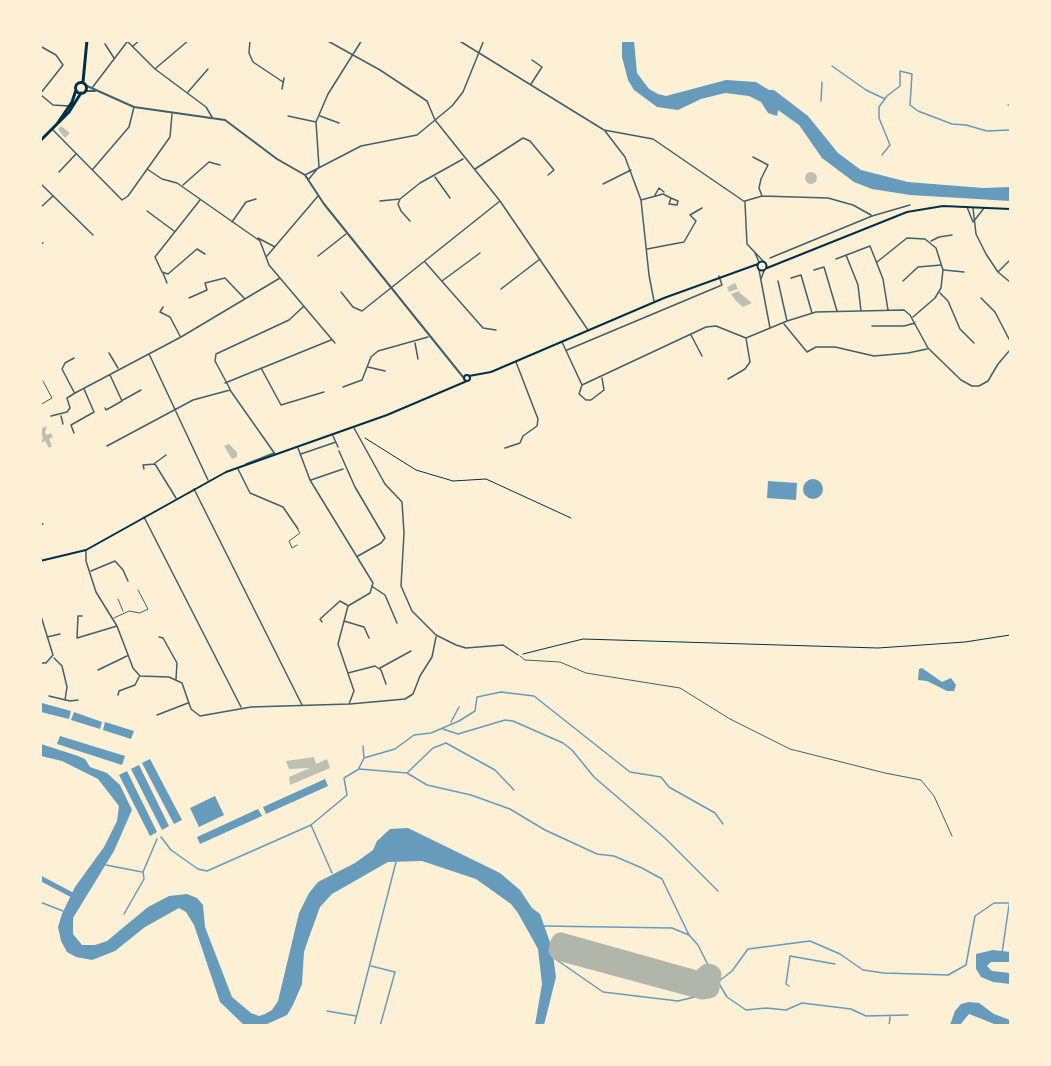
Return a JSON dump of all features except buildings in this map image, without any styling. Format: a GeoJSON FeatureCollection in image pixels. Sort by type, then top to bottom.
{"type":"FeatureCollection","features":[{"type":"Feature","properties":{"kind":"main road"},"geometry":{"type":"LineString","coordinates":[[83,82],[87,40]]}},
{"type":"Feature","properties":{"kind":"main road"},"geometry":{"type":"LineString","coordinates":[[40,141],[89,87],[83,82]]}},
{"type":"Feature","properties":{"kind":"main road"},"geometry":{"type":"LineString","coordinates":[[68,111],[77,84],[83,82]]}},
{"type":"Feature","properties":{"kind":"main road"},"geometry":{"type":"LineString","coordinates":[[76,90],[83,92]]}},
{"type":"Feature","properties":{"kind":"main road"},"geometry":{"type":"LineString","coordinates":[[750,267],[764,271],[774,263],[907,212],[943,206],[1011,209]]}},
{"type":"Feature","properties":{"kind":"main road"},"geometry":{"type":"LineString","coordinates":[[40,561],[86,550],[208,481],[238,467],[353,428],[457,386],[466,378],[516,362],[719,276],[759,263],[774,263]]}},
{"type":"Feature","properties":{"kind":"main road"},"geometry":{"type":"LineString","coordinates":[[758,269],[759,263]]}},
{"type":"Feature","properties":{"kind":"main road"},"geometry":{"type":"LineString","coordinates":[[765,263],[766,268]]}},
{"type":"Feature","properties":{"kind":"street"},"geometry":{"type":"LineString","coordinates":[[132,47],[140,40]]}},
{"type":"Feature","properties":{"kind":"street"},"geometry":{"type":"LineString","coordinates":[[155,69],[189,40]]}},
{"type":"Feature","properties":{"kind":"street"},"geometry":{"type":"LineString","coordinates":[[250,40],[249,53],[253,62],[283,82]]}},
{"type":"Feature","properties":{"kind":"street"},"geometry":{"type":"LineString","coordinates":[[326,40],[427,101],[435,120],[500,201],[588,331]]}},
{"type":"Feature","properties":{"kind":"street"},"geometry":{"type":"LineString","coordinates":[[308,180],[319,168],[316,122],[328,94],[362,40]]}},
{"type":"Feature","properties":{"kind":"street"},"geometry":{"type":"LineString","coordinates":[[458,40],[604,130],[610,136],[631,170],[641,200],[655,302]]}},
{"type":"Feature","properties":{"kind":"street"},"geometry":{"type":"LineString","coordinates":[[305,175],[361,146],[402,140],[417,135],[463,92],[484,40]]}},
{"type":"Feature","properties":{"kind":"street"},"geometry":{"type":"LineString","coordinates":[[212,117],[208,108],[155,69],[127,41],[115,59],[89,87],[134,107],[172,114],[206,116],[229,122],[277,159],[305,175],[347,232],[466,378]]}},
{"type":"Feature","properties":{"kind":"street"},"geometry":{"type":"LineString","coordinates":[[105,44],[115,59]]}},
{"type":"Feature","properties":{"kind":"street"},"geometry":{"type":"LineString","coordinates":[[40,46],[56,55],[63,65],[40,94],[68,111]]}},
{"type":"Feature","properties":{"kind":"street"},"geometry":{"type":"LineString","coordinates":[[531,84],[542,67],[532,60]]}},
{"type":"Feature","properties":{"kind":"street"},"geometry":{"type":"LineString","coordinates":[[187,93],[208,69]]}},
{"type":"Feature","properties":{"kind":"street"},"geometry":{"type":"LineString","coordinates":[[282,89],[284,78]]}},
{"type":"Feature","properties":{"kind":"street"},"geometry":{"type":"LineString","coordinates":[[83,92],[95,91]]}},
{"type":"Feature","properties":{"kind":"street"},"geometry":{"type":"LineString","coordinates":[[57,106],[70,106]]}},
{"type":"Feature","properties":{"kind":"street"},"geometry":{"type":"LineString","coordinates":[[92,169],[129,127],[134,107]]}},
{"type":"Feature","properties":{"kind":"street"},"geometry":{"type":"LineString","coordinates":[[206,116],[208,108]]}},
{"type":"Feature","properties":{"kind":"street"},"geometry":{"type":"LineString","coordinates":[[52,130],[122,200],[128,196],[170,137],[172,114]]}},
{"type":"Feature","properties":{"kind":"street"},"geometry":{"type":"LineString","coordinates":[[288,116],[316,122]]}},
{"type":"Feature","properties":{"kind":"street"},"geometry":{"type":"LineString","coordinates":[[319,116],[339,123]]}},
{"type":"Feature","properties":{"kind":"street"},"geometry":{"type":"LineString","coordinates":[[604,130],[653,139],[745,202]]}},
{"type":"Feature","properties":{"kind":"street"},"geometry":{"type":"LineString","coordinates":[[610,136],[613,132]]}},
{"type":"Feature","properties":{"kind":"street"},"geometry":{"type":"LineString","coordinates":[[474,170],[523,138],[530,141],[554,170],[548,175]]}},
{"type":"Feature","properties":{"kind":"street"},"geometry":{"type":"LineString","coordinates":[[59,172],[76,154]]}},
{"type":"Feature","properties":{"kind":"street"},"geometry":{"type":"LineString","coordinates":[[753,157],[768,165],[759,189],[762,196]]}},
{"type":"Feature","properties":{"kind":"street"},"geometry":{"type":"LineString","coordinates":[[380,201],[400,199],[420,183],[435,177],[464,159]]}},
{"type":"Feature","properties":{"kind":"street"},"geometry":{"type":"LineString","coordinates":[[182,186],[209,161],[220,165]]}},
{"type":"Feature","properties":{"kind":"street"},"geometry":{"type":"LineString","coordinates":[[147,169],[162,179],[182,186],[232,222],[275,247]]}},
{"type":"Feature","properties":{"kind":"street"},"geometry":{"type":"LineString","coordinates":[[603,184],[631,170]]}},
{"type":"Feature","properties":{"kind":"street"},"geometry":{"type":"LineString","coordinates":[[435,177],[450,198]]}},
{"type":"Feature","properties":{"kind":"street"},"geometry":{"type":"LineString","coordinates":[[40,183],[93,235]]}},
{"type":"Feature","properties":{"kind":"street"},"geometry":{"type":"LineString","coordinates":[[655,196],[659,188],[664,191],[663,194]]}},
{"type":"Feature","properties":{"kind":"street"},"geometry":{"type":"LineString","coordinates":[[641,200],[663,194],[671,198]]}},
{"type":"Feature","properties":{"kind":"street"},"geometry":{"type":"LineString","coordinates":[[40,208],[53,195]]}},
{"type":"Feature","properties":{"kind":"street"},"geometry":{"type":"LineString","coordinates":[[266,257],[318,195]]}},
{"type":"Feature","properties":{"kind":"street"},"geometry":{"type":"LineString","coordinates":[[745,202],[762,196],[828,198],[854,205],[872,216]]}},
{"type":"Feature","properties":{"kind":"street"},"geometry":{"type":"LineString","coordinates":[[232,222],[246,201],[256,199]]}},
{"type":"Feature","properties":{"kind":"street"},"geometry":{"type":"LineString","coordinates":[[400,199],[398,204],[401,211],[410,221]]}},
{"type":"Feature","properties":{"kind":"street"},"geometry":{"type":"LineString","coordinates":[[167,283],[155,256],[201,200]]}},
{"type":"Feature","properties":{"kind":"street"},"geometry":{"type":"LineString","coordinates":[[341,292],[353,307],[362,311],[500,201]]}},
{"type":"Feature","properties":{"kind":"street"},"geometry":{"type":"LineString","coordinates":[[745,202],[746,239],[759,263]]}},
{"type":"Feature","properties":{"kind":"street"},"geometry":{"type":"LineString","coordinates":[[770,258],[872,216],[910,205]]}},
{"type":"Feature","properties":{"kind":"street"},"geometry":{"type":"LineString","coordinates":[[967,207],[974,223]]}},
{"type":"Feature","properties":{"kind":"street"},"geometry":{"type":"LineString","coordinates":[[972,207],[976,234],[998,272],[1011,282]]}},
{"type":"Feature","properties":{"kind":"street"},"geometry":{"type":"LineString","coordinates":[[647,249],[684,242],[696,221],[690,215],[702,208]]}},
{"type":"Feature","properties":{"kind":"street"},"geometry":{"type":"LineString","coordinates":[[974,223],[977,214],[984,208]]}},
{"type":"Feature","properties":{"kind":"street"},"geometry":{"type":"LineString","coordinates":[[147,211],[174,231]]}},
{"type":"Feature","properties":{"kind":"street"},"geometry":{"type":"LineString","coordinates":[[318,256],[347,232]]}},
{"type":"Feature","properties":{"kind":"street"},"geometry":{"type":"LineString","coordinates":[[930,242],[939,237],[952,235]]}},
{"type":"Feature","properties":{"kind":"street"},"geometry":{"type":"LineString","coordinates":[[254,236],[263,244],[267,262],[335,343]]}},
{"type":"Feature","properties":{"kind":"street"},"geometry":{"type":"LineString","coordinates":[[877,262],[904,239],[917,237],[930,242],[938,252],[943,270],[939,293],[912,317]]}},
{"type":"Feature","properties":{"kind":"street"},"geometry":{"type":"LineString","coordinates":[[836,259],[870,246],[883,279],[888,310]]}},
{"type":"Feature","properties":{"kind":"street"},"geometry":{"type":"LineString","coordinates":[[163,273],[171,273],[198,248],[205,254]]}},
{"type":"Feature","properties":{"kind":"street"},"geometry":{"type":"LineString","coordinates":[[441,281],[480,253]]}},
{"type":"Feature","properties":{"kind":"street"},"geometry":{"type":"LineString","coordinates":[[755,253],[765,263]]}},
{"type":"Feature","properties":{"kind":"street"},"geometry":{"type":"LineString","coordinates":[[846,254],[858,285],[861,311]]}},
{"type":"Feature","properties":{"kind":"street"},"geometry":{"type":"LineString","coordinates":[[501,289],[540,259]]}},
{"type":"Feature","properties":{"kind":"street"},"geometry":{"type":"LineString","coordinates":[[998,272],[1011,260]]}},
{"type":"Feature","properties":{"kind":"street"},"geometry":{"type":"LineString","coordinates":[[425,262],[483,328],[496,330]]}},
{"type":"Feature","properties":{"kind":"street"},"geometry":{"type":"LineString","coordinates":[[903,281],[918,267],[942,265]]}},
{"type":"Feature","properties":{"kind":"street"},"geometry":{"type":"LineString","coordinates":[[814,270],[824,267],[837,311]]}},
{"type":"Feature","properties":{"kind":"street"},"geometry":{"type":"LineString","coordinates":[[758,269],[771,329]]}},
{"type":"Feature","properties":{"kind":"street"},"geometry":{"type":"LineString","coordinates":[[943,270],[964,272]]}},
{"type":"Feature","properties":{"kind":"street"},"geometry":{"type":"LineString","coordinates":[[761,281],[764,271]]}},
{"type":"Feature","properties":{"kind":"street"},"geometry":{"type":"LineString","coordinates":[[791,278],[801,275],[812,314]]}},
{"type":"Feature","properties":{"kind":"street"},"geometry":{"type":"LineString","coordinates":[[566,350],[722,285],[719,276]]}},
{"type":"Feature","properties":{"kind":"street"},"geometry":{"type":"LineString","coordinates":[[189,298],[207,290],[205,283],[225,278],[244,299]]}},
{"type":"Feature","properties":{"kind":"street"},"geometry":{"type":"LineString","coordinates":[[51,416],[61,415],[69,410],[67,398],[83,388],[181,336],[280,278]]}},
{"type":"Feature","properties":{"kind":"street"},"geometry":{"type":"LineString","coordinates":[[778,281],[787,321]]}},
{"type":"Feature","properties":{"kind":"street"},"geometry":{"type":"LineString","coordinates":[[939,293],[948,301],[960,329],[974,343]]}},
{"type":"Feature","properties":{"kind":"street"},"geometry":{"type":"LineString","coordinates":[[981,298],[995,312],[1011,341]]}},
{"type":"Feature","properties":{"kind":"street"},"geometry":{"type":"LineString","coordinates":[[274,454],[225,383],[215,361],[216,354],[289,320],[304,306]]}},
{"type":"Feature","properties":{"kind":"street"},"geometry":{"type":"LineString","coordinates":[[159,317],[163,307]]}},
{"type":"Feature","properties":{"kind":"street"},"geometry":{"type":"LineString","coordinates":[[582,385],[712,326],[746,338],[787,321],[812,314],[837,311],[903,309],[912,317],[928,348],[965,384],[975,387],[988,381],[1000,360],[1011,350]]}},
{"type":"Feature","properties":{"kind":"street"},"geometry":{"type":"LineString","coordinates":[[160,312],[170,317],[181,336]]}},
{"type":"Feature","properties":{"kind":"street"},"geometry":{"type":"LineString","coordinates":[[783,323],[807,352],[816,347],[835,347],[874,356],[919,352],[928,348]]}},
{"type":"Feature","properties":{"kind":"street"},"geometry":{"type":"LineString","coordinates":[[872,326],[904,326],[915,323]]}},
{"type":"Feature","properties":{"kind":"street"},"geometry":{"type":"LineString","coordinates":[[691,334],[702,356]]}},
{"type":"Feature","properties":{"kind":"street"},"geometry":{"type":"LineString","coordinates":[[343,387],[362,380],[371,357],[378,351],[415,342],[431,335]]}},
{"type":"Feature","properties":{"kind":"street"},"geometry":{"type":"LineString","coordinates":[[728,379],[745,369],[750,362],[746,338]]}},
{"type":"Feature","properties":{"kind":"street"},"geometry":{"type":"LineString","coordinates":[[225,383],[260,368],[298,356],[332,340]]}},
{"type":"Feature","properties":{"kind":"street"},"geometry":{"type":"LineString","coordinates":[[562,341],[582,385],[579,394],[586,400],[591,400],[604,390],[601,377]]}},
{"type":"Feature","properties":{"kind":"street"},"geometry":{"type":"LineString","coordinates":[[415,342],[418,359]]}},
{"type":"Feature","properties":{"kind":"street"},"geometry":{"type":"LineString","coordinates":[[113,350],[110,352],[118,369]]}},
{"type":"Feature","properties":{"kind":"street"},"geometry":{"type":"LineString","coordinates":[[149,353],[208,481]]}},
{"type":"Feature","properties":{"kind":"street"},"geometry":{"type":"LineString","coordinates":[[74,357],[65,363],[62,369],[75,393]]}},
{"type":"Feature","properties":{"kind":"street"},"geometry":{"type":"LineString","coordinates":[[505,448],[520,443],[523,436],[537,426],[538,419],[516,362]]}},
{"type":"Feature","properties":{"kind":"street"},"geometry":{"type":"LineString","coordinates":[[368,367],[386,370]]}},
{"type":"Feature","properties":{"kind":"street"},"geometry":{"type":"LineString","coordinates":[[260,368],[281,405],[321,392]]}},
{"type":"Feature","properties":{"kind":"street"},"geometry":{"type":"LineString","coordinates":[[109,374],[122,401]]}},
{"type":"Feature","properties":{"kind":"street"},"geometry":{"type":"LineString","coordinates":[[83,388],[94,412]]}},
{"type":"Feature","properties":{"kind":"street"},"geometry":{"type":"LineString","coordinates":[[105,408],[106,410],[141,390]]}},
{"type":"Feature","properties":{"kind":"street"},"geometry":{"type":"LineString","coordinates":[[106,446],[193,400],[230,390]]}},
{"type":"Feature","properties":{"kind":"street"},"geometry":{"type":"LineString","coordinates":[[74,433],[71,425],[98,412]]}},
{"type":"Feature","properties":{"kind":"street"},"geometry":{"type":"LineString","coordinates":[[61,415],[63,424]]}},
{"type":"Feature","properties":{"kind":"street"},"geometry":{"type":"LineString","coordinates":[[353,428],[385,484],[402,502],[404,533],[401,586],[412,612],[436,635],[466,648],[502,645],[518,655]]}},
{"type":"Feature","properties":{"kind":"street"},"geometry":{"type":"LineString","coordinates":[[333,435],[338,447]]}},
{"type":"Feature","properties":{"kind":"street"},"geometry":{"type":"LineString","coordinates":[[301,454],[336,442]]}},
{"type":"Feature","properties":{"kind":"street"},"geometry":{"type":"LineString","coordinates":[[298,448],[310,480],[370,576],[373,587],[385,595],[397,623]]}},
{"type":"Feature","properties":{"kind":"street"},"geometry":{"type":"LineString","coordinates":[[339,451],[345,468],[385,538],[381,543],[357,556]]}},
{"type":"Feature","properties":{"kind":"street"},"geometry":{"type":"LineString","coordinates":[[144,469],[143,464],[155,464],[166,455]]}},
{"type":"Feature","properties":{"kind":"street"},"geometry":{"type":"LineString","coordinates":[[155,464],[177,499]]}},
{"type":"Feature","properties":{"kind":"street"},"geometry":{"type":"LineString","coordinates":[[238,467],[250,493],[283,507],[298,529]]}},
{"type":"Feature","properties":{"kind":"street"},"geometry":{"type":"LineString","coordinates":[[310,480],[345,468]]}},
{"type":"Feature","properties":{"kind":"street"},"geometry":{"type":"LineString","coordinates":[[194,489],[302,706]]}},
{"type":"Feature","properties":{"kind":"street"},"geometry":{"type":"LineString","coordinates":[[144,517],[242,708]]}},
{"type":"Feature","properties":{"kind":"street"},"geometry":{"type":"LineString","coordinates":[[86,550],[96,592],[114,618],[133,668],[140,676],[176,680],[185,688],[189,703],[194,712],[200,716],[242,708],[398,700],[413,694],[420,676],[432,657],[436,635]]}},
{"type":"Feature","properties":{"kind":"street"},"geometry":{"type":"LineString","coordinates":[[90,571],[115,561],[123,570],[128,581]]}},
{"type":"Feature","properties":{"kind":"street"},"geometry":{"type":"LineString","coordinates":[[350,704],[354,691],[337,646],[348,606],[369,594],[373,587]]}},
{"type":"Feature","properties":{"kind":"street"},"geometry":{"type":"LineString","coordinates":[[337,596],[339,601],[348,606]]}},
{"type":"Feature","properties":{"kind":"street"},"geometry":{"type":"LineString","coordinates":[[322,622],[320,619],[339,601]]}},
{"type":"Feature","properties":{"kind":"street"},"geometry":{"type":"LineString","coordinates":[[74,612],[82,616]]}},
{"type":"Feature","properties":{"kind":"street"},"geometry":{"type":"LineString","coordinates":[[40,613],[53,649],[53,658],[62,666],[67,687],[65,700]]}},
{"type":"Feature","properties":{"kind":"street"},"geometry":{"type":"LineString","coordinates":[[78,616],[76,638],[117,626]]}},
{"type":"Feature","properties":{"kind":"street"},"geometry":{"type":"LineString","coordinates":[[344,621],[364,627],[369,638]]}},
{"type":"Feature","properties":{"kind":"street"},"geometry":{"type":"LineString","coordinates":[[47,637],[60,634]]}},
{"type":"Feature","properties":{"kind":"street"},"geometry":{"type":"LineString","coordinates":[[159,637],[163,638],[177,663],[176,680]]}},
{"type":"Feature","properties":{"kind":"street"},"geometry":{"type":"LineString","coordinates":[[380,669],[411,651]]}},
{"type":"Feature","properties":{"kind":"street"},"geometry":{"type":"LineString","coordinates":[[98,670],[98,668],[128,656]]}},
{"type":"Feature","properties":{"kind":"street"},"geometry":{"type":"LineString","coordinates":[[40,663],[46,663],[53,658]]}},
{"type":"Feature","properties":{"kind":"street"},"geometry":{"type":"LineString","coordinates":[[348,674],[372,666],[380,669],[386,684]]}},
{"type":"Feature","properties":{"kind":"street"},"geometry":{"type":"LineString","coordinates":[[118,696],[119,691],[135,685],[140,676]]}},
{"type":"Feature","properties":{"kind":"street"},"geometry":{"type":"LineString","coordinates":[[49,696],[78,700]]}},
{"type":"Feature","properties":{"kind":"street"},"geometry":{"type":"LineString","coordinates":[[157,715],[189,703]]}},
{"type":"Feature","properties":{"kind":"lane"},"geometry":{"type":"LineString","coordinates":[[40,405],[52,398],[43,381]]}},
{"type":"Feature","properties":{"kind":"lane"},"geometry":{"type":"LineString","coordinates":[[297,545],[292,548],[289,541],[300,533],[298,529]]}},
{"type":"Feature","properties":{"kind":"lane"},"geometry":{"type":"LineString","coordinates":[[114,618],[124,613],[140,613],[148,609],[138,590]]}},
{"type":"Feature","properties":{"kind":"lane"},"geometry":{"type":"LineString","coordinates":[[118,599],[124,613]]}},
{"type":"Feature","properties":{"kind":"lane"},"geometry":{"type":"LineString","coordinates":[[518,655],[525,660],[560,662],[586,673],[680,687],[758,735],[790,749],[921,780],[934,796],[952,836]]}},
{"type":"Feature","properties":{"kind":"path"},"geometry":{"type":"LineString","coordinates":[[357,438],[365,438],[416,470],[453,481],[486,480],[572,518]]}},
{"type":"Feature","properties":{"kind":"path"},"geometry":{"type":"LineString","coordinates":[[518,655],[542,647],[583,639],[878,648],[965,642],[1011,635]]}},
{"type":"Feature","properties":{"kind":"water"},"geometry":{"type":"Polygon","coordinates":[[[622,41],[634,41],[637,73],[649,89],[658,94],[666,96],[726,80],[756,82],[769,90],[774,90],[808,116],[838,153],[861,170],[908,182],[983,188],[1010,187],[1010,201],[910,195],[872,189],[854,182],[822,158],[799,125],[778,110],[777,116],[768,113],[761,102],[749,96],[725,93],[701,99],[678,110],[657,107],[634,90],[628,80],[622,57],[622,41]]]}},
{"type":"Feature","properties":{"kind":"water"},"geometry":{"type":"Polygon","coordinates":[[[809,479],[817,479],[823,485],[823,493],[817,499],[809,499],[803,493],[803,485],[809,479]]]}},
{"type":"Feature","properties":{"kind":"water"},"geometry":{"type":"Polygon","coordinates":[[[768,481],[797,483],[796,500],[767,498],[768,481]]]}},
{"type":"Feature","properties":{"kind":"water"},"geometry":{"type":"Polygon","coordinates":[[[922,668],[942,682],[951,678],[956,685],[954,691],[947,691],[927,681],[918,680],[919,669],[922,668]]]}},
{"type":"Feature","properties":{"kind":"water"},"geometry":{"type":"Polygon","coordinates":[[[42,703],[71,711],[69,719],[41,712],[42,703]]]}},
{"type":"Feature","properties":{"kind":"water"},"geometry":{"type":"Polygon","coordinates":[[[74,712],[102,722],[100,729],[71,720],[74,712]]]}},
{"type":"Feature","properties":{"kind":"water"},"geometry":{"type":"Polygon","coordinates":[[[105,722],[134,731],[131,739],[103,730],[105,722]]]}},
{"type":"Feature","properties":{"kind":"water"},"geometry":{"type":"Polygon","coordinates":[[[60,736],[125,756],[122,765],[57,744],[60,736]]]}},
{"type":"Feature","properties":{"kind":"water"},"geometry":{"type":"Polygon","coordinates":[[[41,744],[85,759],[90,767],[107,773],[120,785],[132,810],[114,851],[73,918],[73,934],[82,945],[95,945],[107,941],[148,907],[169,896],[187,894],[197,898],[203,905],[205,927],[232,997],[251,1013],[259,1016],[265,1014],[272,1010],[278,1001],[299,913],[309,893],[318,882],[355,863],[373,850],[377,841],[390,829],[408,828],[500,873],[520,890],[532,908],[540,914],[552,948],[556,977],[544,1025],[535,1025],[542,984],[538,949],[518,913],[511,904],[476,879],[422,861],[388,862],[332,894],[320,907],[308,940],[304,952],[302,984],[293,1005],[287,1015],[265,1025],[244,1025],[220,1002],[194,925],[186,912],[179,908],[145,927],[115,951],[92,960],[76,957],[67,952],[61,941],[58,927],[62,914],[75,887],[104,847],[117,821],[119,806],[98,779],[62,761],[41,756],[41,744]]]}},
{"type":"Feature","properties":{"kind":"water"},"geometry":{"type":"Polygon","coordinates":[[[150,759],[182,820],[174,824],[142,763],[150,759]]]}},
{"type":"Feature","properties":{"kind":"water"},"geometry":{"type":"Polygon","coordinates":[[[139,765],[169,826],[162,830],[131,769],[139,765]]]}},
{"type":"Feature","properties":{"kind":"water"},"geometry":{"type":"Polygon","coordinates":[[[127,771],[157,832],[150,836],[119,775],[127,771]]]}},
{"type":"Feature","properties":{"kind":"water"},"geometry":{"type":"Polygon","coordinates":[[[325,779],[328,786],[266,814],[263,807],[325,779]]]}},
{"type":"Feature","properties":{"kind":"water"},"geometry":{"type":"Polygon","coordinates":[[[215,796],[224,815],[199,827],[190,808],[215,796]]]}},
{"type":"Feature","properties":{"kind":"water"},"geometry":{"type":"Polygon","coordinates":[[[258,809],[262,816],[200,844],[197,837],[258,809]]]}},
{"type":"Feature","properties":{"kind":"water"},"geometry":{"type":"Polygon","coordinates":[[[993,950],[1010,952],[1010,962],[991,962],[987,966],[992,971],[1010,973],[1010,984],[993,982],[981,977],[976,969],[976,954],[993,950]]]}},
{"type":"Feature","properties":{"kind":"water"},"geometry":{"type":"Polygon","coordinates":[[[979,1003],[994,1014],[1010,1020],[1010,1025],[997,1025],[969,1014],[960,1025],[950,1025],[955,1011],[961,1004],[979,1003]]]}},
{"type":"Feature","properties":{"kind":"waterway"},"geometry":{"type":"LineString","coordinates":[[832,66],[866,90],[885,99]]}},
{"type":"Feature","properties":{"kind":"waterway"},"geometry":{"type":"LineString","coordinates":[[882,155],[890,145],[879,118],[879,107],[887,96],[900,86],[900,71],[912,74],[910,105],[918,111],[952,124],[987,131],[1010,130]]}},
{"type":"Feature","properties":{"kind":"waterway"},"geometry":{"type":"LineString","coordinates":[[821,101],[822,82]]}},
{"type":"Feature","properties":{"kind":"waterway"},"geometry":{"type":"LineString","coordinates":[[364,758],[395,749],[414,735],[431,733],[459,721],[475,711],[477,697],[501,692],[534,696],[630,772],[661,777],[669,787],[715,813],[723,824]]}},
{"type":"Feature","properties":{"kind":"waterway"},"geometry":{"type":"LineString","coordinates":[[451,722],[459,707]]}},
{"type":"Feature","properties":{"kind":"waterway"},"geometry":{"type":"LineString","coordinates":[[443,729],[458,734],[505,720],[513,721],[563,743],[572,750],[594,777],[665,838],[718,891]]}},
{"type":"Feature","properties":{"kind":"waterway"},"geometry":{"type":"LineString","coordinates":[[407,773],[433,748],[446,743],[495,770],[514,790]]}},
{"type":"Feature","properties":{"kind":"waterway"},"geometry":{"type":"LineString","coordinates":[[359,768],[364,758],[363,746]]}},
{"type":"Feature","properties":{"kind":"waterway"},"geometry":{"type":"LineString","coordinates":[[161,837],[171,850],[198,869],[207,871],[311,825],[347,795],[344,778],[359,769],[407,773],[427,785],[471,795],[510,809],[545,830],[597,854],[614,856],[662,879],[689,935]]}},
{"type":"Feature","properties":{"kind":"waterway"},"geometry":{"type":"LineString","coordinates":[[311,825],[332,873]]}},
{"type":"Feature","properties":{"kind":"waterway"},"geometry":{"type":"LineString","coordinates":[[124,914],[144,879],[143,872],[157,839]]}},
{"type":"Feature","properties":{"kind":"waterway"},"geometry":{"type":"LineString","coordinates":[[354,1026],[396,862]]}},
{"type":"Feature","properties":{"kind":"waterway"},"geometry":{"type":"LineString","coordinates":[[106,865],[142,872]]}},
{"type":"Feature","properties":{"kind":"waterway"},"geometry":{"type":"LineString","coordinates":[[40,878],[76,897]]}},
{"type":"Feature","properties":{"kind":"waterway"},"geometry":{"type":"LineString","coordinates":[[40,902],[63,911]]}},
{"type":"Feature","properties":{"kind":"waterway"},"geometry":{"type":"LineString","coordinates":[[718,982],[732,971],[748,949],[810,941],[840,954],[863,970],[948,975],[966,965],[975,916],[994,903],[1010,903]]}},
{"type":"Feature","properties":{"kind":"waterway"},"geometry":{"type":"LineString","coordinates":[[1002,953],[1009,905]]}},
{"type":"Feature","properties":{"kind":"waterway"},"geometry":{"type":"LineString","coordinates":[[543,926],[672,928],[689,935],[698,945],[709,967],[712,981],[707,994],[678,1001],[603,992],[554,958]]}},
{"type":"Feature","properties":{"kind":"waterway"},"geometry":{"type":"LineString","coordinates":[[789,986],[786,984],[790,956],[835,964]]}},
{"type":"Feature","properties":{"kind":"waterway"},"geometry":{"type":"LineString","coordinates":[[371,966],[395,972],[380,1026]]}},
{"type":"Feature","properties":{"kind":"waterway"},"geometry":{"type":"LineString","coordinates":[[713,981],[718,982],[727,997],[746,1010],[766,1008],[786,1010],[802,1003],[851,1009],[866,1016],[908,1015]]}},
{"type":"Feature","properties":{"kind":"waterway"},"geometry":{"type":"LineString","coordinates":[[327,1011],[356,1016]]}},
{"type":"Feature","properties":{"kind":"waterway"},"geometry":{"type":"LineString","coordinates":[[889,1026],[890,1017]]}},
{"type":"Feature","properties":{"kind":"runway"},"geometry":{"type":"LineString","coordinates":[[561,943],[700,982],[708,974],[711,975],[709,988],[703,989],[559,950],[561,943]]}}]}
